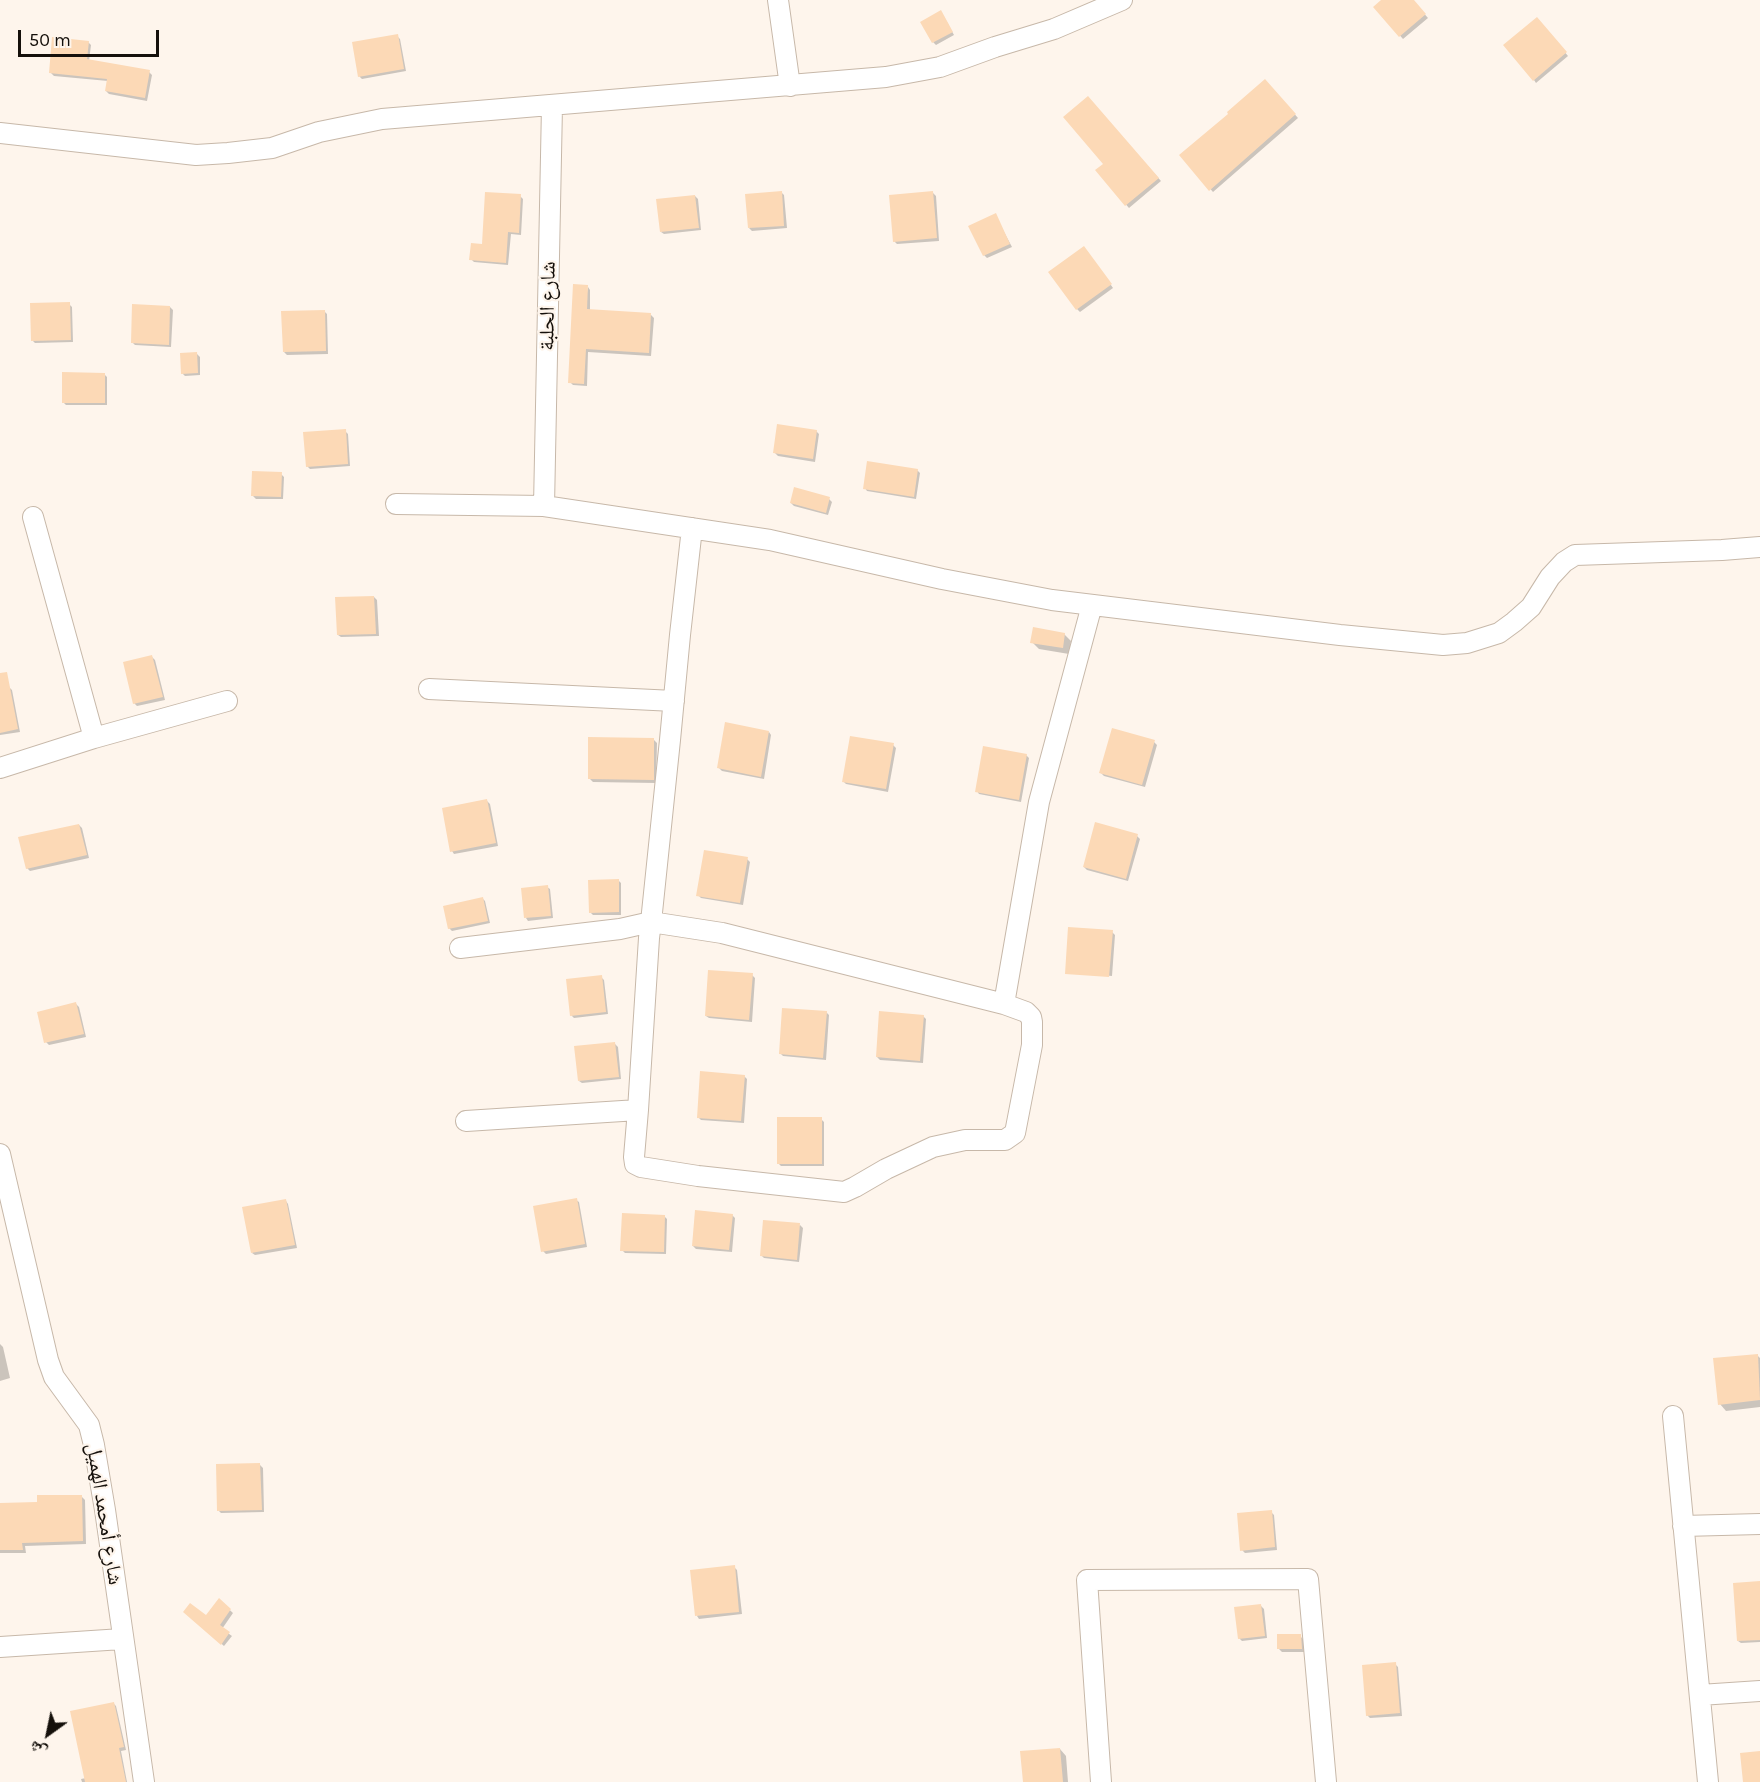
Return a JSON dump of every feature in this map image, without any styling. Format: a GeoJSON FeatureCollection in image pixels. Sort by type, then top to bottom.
{"type":"FeatureCollection","features":[{"type":"Feature","properties":{"kind":"street"},"geometry":{"type":"LineString","coordinates":[[778,0],[790,86]]}},
{"type":"Feature","properties":{"kind":"street"},"geometry":{"type":"LineString","coordinates":[[0,133],[196,155],[272,147],[319,132],[382,119],[886,77],[940,67],[1054,29],[1122,0]]}},
{"type":"Feature","properties":{"kind":"street","name":"شارع الحلبة"},"geometry":{"type":"LineString","coordinates":[[544,506],[552,106]]}},
{"type":"Feature","properties":{"kind":"street"},"geometry":{"type":"LineString","coordinates":[[396,504],[544,506],[770,540],[942,579],[1052,600],[1340,635],[1443,645],[1467,643],[1499,633],[1531,606],[1550,577],[1564,562],[1575,555],[1760,547]]}},
{"type":"Feature","properties":{"kind":"street"},"geometry":{"type":"LineString","coordinates":[[33,517],[94,738]]}},
{"type":"Feature","properties":{"kind":"street"},"geometry":{"type":"LineString","coordinates":[[460,948],[620,929],[651,922],[722,933],[1004,1004],[1026,1012],[1032,1022],[1032,1045],[1015,1133],[1005,1140],[994,1142],[965,1140],[933,1147],[844,1192],[698,1176],[641,1167],[635,1164],[651,922],[692,528]]}},
{"type":"Feature","properties":{"kind":"street"},"geometry":{"type":"LineString","coordinates":[[1004,1004],[1039,802],[1092,605]]}},
{"type":"Feature","properties":{"kind":"street"},"geometry":{"type":"LineString","coordinates":[[429,689],[674,701]]}},
{"type":"Feature","properties":{"kind":"street"},"geometry":{"type":"LineString","coordinates":[[0,768],[94,738],[227,701]]}},
{"type":"Feature","properties":{"kind":"street"},"geometry":{"type":"LineString","coordinates":[[466,1121],[638,1110]]}},
{"type":"Feature","properties":{"kind":"street","name":"شارع أمحمد الهميل"},"geometry":{"type":"LineString","coordinates":[[1,1163],[48,1360],[54,1377],[89,1425],[94,1445],[144,1782]]}},
{"type":"Feature","properties":{"kind":"street"},"geometry":{"type":"LineString","coordinates":[[1673,1416],[1708,1782]]}},
{"type":"Feature","properties":{"kind":"street"},"geometry":{"type":"LineString","coordinates":[[1683,1526],[1760,1524]]}},
{"type":"Feature","properties":{"kind":"street"},"geometry":{"type":"LineString","coordinates":[[1101,1782],[1087,1580],[1308,1579],[1326,1782]]}},
{"type":"Feature","properties":{"kind":"street"},"geometry":{"type":"LineString","coordinates":[[0,1647],[122,1639]]}},
{"type":"Feature","properties":{"kind":"street"},"geometry":{"type":"LineString","coordinates":[[1700,1695],[1760,1691]]}},
{"type":"Feature","properties":{"kind":"building"},"geometry":{"type":"Polygon","coordinates":[[[1381,0],[1414,0],[1426,14],[1399,37],[1373,7],[1381,0]]]}},
{"type":"Feature","properties":{"kind":"building"},"geometry":{"type":"Polygon","coordinates":[[[941,10],[953,32],[932,43],[920,22],[941,10]]]}},
{"type":"Feature","properties":{"kind":"building"},"geometry":{"type":"Polygon","coordinates":[[[1537,17],[1567,52],[1533,81],[1503,45],[1537,17]]]}},
{"type":"Feature","properties":{"kind":"building"},"geometry":{"type":"Polygon","coordinates":[[[398,34],[404,69],[358,77],[352,42],[398,34]]]}},
{"type":"Feature","properties":{"kind":"building"},"geometry":{"type":"Polygon","coordinates":[[[52,37],[89,41],[87,59],[150,70],[145,98],[105,91],[107,79],[49,73],[52,37]]]}},
{"type":"Feature","properties":{"kind":"building"},"geometry":{"type":"Polygon","coordinates":[[[1265,79],[1296,114],[1209,191],[1179,155],[1265,79]]]}},
{"type":"Feature","properties":{"kind":"building"},"geometry":{"type":"Polygon","coordinates":[[[1088,96],[1159,178],[1125,206],[1095,170],[1103,164],[1063,117],[1088,96]]]}},
{"type":"Feature","properties":{"kind":"building"},"geometry":{"type":"Polygon","coordinates":[[[782,191],[784,226],[748,228],[745,194],[782,191]]]}},
{"type":"Feature","properties":{"kind":"building"},"geometry":{"type":"Polygon","coordinates":[[[933,191],[937,238],[893,242],[889,195],[933,191]]]}},
{"type":"Feature","properties":{"kind":"building"},"geometry":{"type":"Polygon","coordinates":[[[485,192],[521,194],[519,233],[508,232],[506,263],[469,260],[471,243],[482,244],[485,192]]]}},
{"type":"Feature","properties":{"kind":"building"},"geometry":{"type":"Polygon","coordinates":[[[695,195],[699,228],[660,232],[656,199],[695,195]]]}},
{"type":"Feature","properties":{"kind":"building"},"geometry":{"type":"Polygon","coordinates":[[[996,213],[1010,244],[983,256],[968,226],[996,213]]]}},
{"type":"Feature","properties":{"kind":"building"},"geometry":{"type":"Polygon","coordinates":[[[1084,246],[1112,284],[1076,310],[1048,272],[1084,246]]]}},
{"type":"Feature","properties":{"kind":"building"},"geometry":{"type":"Polygon","coordinates":[[[573,284],[588,285],[587,309],[651,313],[649,353],[586,349],[584,384],[568,383],[573,284]]]}},
{"type":"Feature","properties":{"kind":"building"},"geometry":{"type":"Polygon","coordinates":[[[70,302],[71,340],[31,341],[30,303],[70,302]]]}},
{"type":"Feature","properties":{"kind":"building"},"geometry":{"type":"Polygon","coordinates":[[[132,304],[170,306],[169,345],[131,343],[132,304]]]}},
{"type":"Feature","properties":{"kind":"building"},"geometry":{"type":"Polygon","coordinates":[[[325,310],[326,351],[283,352],[281,311],[325,310]]]}},
{"type":"Feature","properties":{"kind":"building"},"geometry":{"type":"Polygon","coordinates":[[[197,352],[198,373],[181,374],[180,353],[197,352]]]}},
{"type":"Feature","properties":{"kind":"building"},"geometry":{"type":"Polygon","coordinates":[[[62,372],[105,373],[105,403],[62,403],[62,372]]]}},
{"type":"Feature","properties":{"kind":"building"},"geometry":{"type":"Polygon","coordinates":[[[777,424],[817,430],[813,459],[773,453],[777,424]]]}},
{"type":"Feature","properties":{"kind":"building"},"geometry":{"type":"Polygon","coordinates":[[[346,429],[348,464],[306,467],[303,432],[346,429]]]}},
{"type":"Feature","properties":{"kind":"building"},"geometry":{"type":"Polygon","coordinates":[[[867,461],[918,469],[914,497],[863,489],[867,461]]]}},
{"type":"Feature","properties":{"kind":"building"},"geometry":{"type":"Polygon","coordinates":[[[252,471],[282,472],[281,497],[251,496],[252,471]]]}},
{"type":"Feature","properties":{"kind":"building"},"geometry":{"type":"Polygon","coordinates":[[[794,487],[830,497],[826,513],[790,503],[794,487]]]}},
{"type":"Feature","properties":{"kind":"building"},"geometry":{"type":"Polygon","coordinates":[[[374,596],[376,634],[337,635],[335,597],[374,596]]]}},
{"type":"Feature","properties":{"kind":"building"},"geometry":{"type":"Polygon","coordinates":[[[1033,627],[1065,633],[1063,648],[1030,643],[1033,627]]]}},
{"type":"Feature","properties":{"kind":"building"},"geometry":{"type":"Polygon","coordinates":[[[152,655],[163,697],[133,704],[123,662],[152,655]]]}},
{"type":"Feature","properties":{"kind":"building"},"geometry":{"type":"Polygon","coordinates":[[[7,672],[18,729],[0,733],[0,673],[7,672]]]}},
{"type":"Feature","properties":{"kind":"building"},"geometry":{"type":"Polygon","coordinates":[[[725,722],[769,731],[761,777],[717,768],[725,722]]]}},
{"type":"Feature","properties":{"kind":"building"},"geometry":{"type":"Polygon","coordinates":[[[1112,728],[1155,740],[1142,785],[1099,773],[1112,728]]]}},
{"type":"Feature","properties":{"kind":"building"},"geometry":{"type":"Polygon","coordinates":[[[850,736],[894,743],[886,789],[842,782],[850,736]]]}},
{"type":"Feature","properties":{"kind":"building"},"geometry":{"type":"Polygon","coordinates":[[[588,737],[654,738],[654,780],[588,779],[588,737]]]}},
{"type":"Feature","properties":{"kind":"building"},"geometry":{"type":"Polygon","coordinates":[[[983,746],[1027,754],[1019,800],[975,792],[983,746]]]}},
{"type":"Feature","properties":{"kind":"building"},"geometry":{"type":"Polygon","coordinates":[[[487,799],[496,843],[450,852],[442,808],[487,799]]]}},
{"type":"Feature","properties":{"kind":"building"},"geometry":{"type":"Polygon","coordinates":[[[1095,822],[1138,834],[1126,879],[1083,867],[1095,822]]]}},
{"type":"Feature","properties":{"kind":"building"},"geometry":{"type":"Polygon","coordinates":[[[79,824],[87,855],[26,869],[18,837],[79,824]]]}},
{"type":"Feature","properties":{"kind":"building"},"geometry":{"type":"Polygon","coordinates":[[[704,850],[748,857],[740,903],[696,896],[704,850]]]}},
{"type":"Feature","properties":{"kind":"building"},"geometry":{"type":"Polygon","coordinates":[[[619,879],[619,912],[589,913],[588,880],[619,879]]]}},
{"type":"Feature","properties":{"kind":"building"},"geometry":{"type":"Polygon","coordinates":[[[548,885],[551,916],[524,918],[521,888],[548,885]]]}},
{"type":"Feature","properties":{"kind":"building"},"geometry":{"type":"Polygon","coordinates":[[[483,897],[488,921],[448,929],[443,906],[483,897]]]}},
{"type":"Feature","properties":{"kind":"building"},"geometry":{"type":"Polygon","coordinates":[[[1068,927],[1113,930],[1109,977],[1065,974],[1068,927]]]}},
{"type":"Feature","properties":{"kind":"building"},"geometry":{"type":"Polygon","coordinates":[[[708,970],[753,973],[749,1020],[705,1016],[708,970]]]}},
{"type":"Feature","properties":{"kind":"building"},"geometry":{"type":"Polygon","coordinates":[[[602,975],[606,1012],[570,1016],[566,979],[602,975]]]}},
{"type":"Feature","properties":{"kind":"building"},"geometry":{"type":"Polygon","coordinates":[[[76,1002],[84,1034],[44,1043],[37,1012],[76,1002]]]}},
{"type":"Feature","properties":{"kind":"building"},"geometry":{"type":"Polygon","coordinates":[[[782,1008],[827,1011],[823,1058],[779,1054],[782,1008]]]}},
{"type":"Feature","properties":{"kind":"building"},"geometry":{"type":"Polygon","coordinates":[[[879,1011],[924,1015],[920,1061],[876,1057],[879,1011]]]}},
{"type":"Feature","properties":{"kind":"building"},"geometry":{"type":"Polygon","coordinates":[[[615,1042],[619,1077],[578,1081],[574,1046],[615,1042]]]}},
{"type":"Feature","properties":{"kind":"building"},"geometry":{"type":"Polygon","coordinates":[[[700,1071],[745,1075],[741,1121],[697,1118],[700,1071]]]}},
{"type":"Feature","properties":{"kind":"building"},"geometry":{"type":"Polygon","coordinates":[[[777,1117],[822,1117],[822,1164],[777,1164],[777,1117]]]}},
{"type":"Feature","properties":{"kind":"building"},"geometry":{"type":"Polygon","coordinates":[[[577,1198],[585,1244],[541,1252],[533,1206],[577,1198]]]}},
{"type":"Feature","properties":{"kind":"building"},"geometry":{"type":"Polygon","coordinates":[[[286,1199],[295,1245],[251,1253],[242,1207],[286,1199]]]}},
{"type":"Feature","properties":{"kind":"building"},"geometry":{"type":"Polygon","coordinates":[[[695,1210],[733,1214],[729,1250],[692,1246],[695,1210]]]}},
{"type":"Feature","properties":{"kind":"building"},"geometry":{"type":"Polygon","coordinates":[[[622,1213],[665,1215],[664,1252],[620,1251],[622,1213]]]}},
{"type":"Feature","properties":{"kind":"building"},"geometry":{"type":"Polygon","coordinates":[[[763,1220],[800,1223],[797,1260],[760,1256],[763,1220]]]}},
{"type":"Feature","properties":{"kind":"building"},"geometry":{"type":"Polygon","coordinates":[[[1758,1354],[1760,1400],[1718,1405],[1713,1358],[1758,1354]]]}},
{"type":"Feature","properties":{"kind":"building"},"geometry":{"type":"Polygon","coordinates":[[[260,1463],[262,1510],[217,1511],[216,1464],[260,1463]]]}},
{"type":"Feature","properties":{"kind":"building"},"geometry":{"type":"Polygon","coordinates":[[[37,1495],[82,1495],[83,1541],[22,1543],[23,1550],[0,1550],[0,1503],[37,1502],[37,1495]]]}},
{"type":"Feature","properties":{"kind":"building"},"geometry":{"type":"Polygon","coordinates":[[[1272,1510],[1275,1547],[1240,1551],[1237,1513],[1272,1510]]]}},
{"type":"Feature","properties":{"kind":"building"},"geometry":{"type":"Polygon","coordinates":[[[735,1565],[739,1612],[695,1616],[690,1570],[735,1565]]]}},
{"type":"Feature","properties":{"kind":"building"},"geometry":{"type":"Polygon","coordinates":[[[1760,1581],[1760,1640],[1737,1641],[1733,1583],[1760,1581]]]}},
{"type":"Feature","properties":{"kind":"building"},"geometry":{"type":"Polygon","coordinates":[[[219,1598],[231,1609],[220,1625],[230,1632],[221,1645],[183,1612],[190,1603],[206,1615],[219,1598]]]}},
{"type":"Feature","properties":{"kind":"building"},"geometry":{"type":"Polygon","coordinates":[[[1261,1604],[1265,1636],[1238,1639],[1234,1607],[1261,1604]]]}},
{"type":"Feature","properties":{"kind":"building"},"geometry":{"type":"Polygon","coordinates":[[[1277,1634],[1301,1634],[1302,1649],[1277,1649],[1277,1634]]]}},
{"type":"Feature","properties":{"kind":"building"},"geometry":{"type":"Polygon","coordinates":[[[1396,1662],[1400,1713],[1366,1716],[1362,1665],[1396,1662]]]}},
{"type":"Feature","properties":{"kind":"building"},"geometry":{"type":"Polygon","coordinates":[[[114,1702],[124,1747],[119,1748],[126,1782],[85,1782],[70,1711],[114,1702]]]}},
{"type":"Feature","properties":{"kind":"building"},"geometry":{"type":"Polygon","coordinates":[[[1060,1748],[1063,1782],[1023,1782],[1020,1751],[1060,1748]]]}},
{"type":"Feature","properties":{"kind":"building"},"geometry":{"type":"Polygon","coordinates":[[[1760,1751],[1760,1782],[1743,1782],[1740,1753],[1760,1751]]]}}]}
